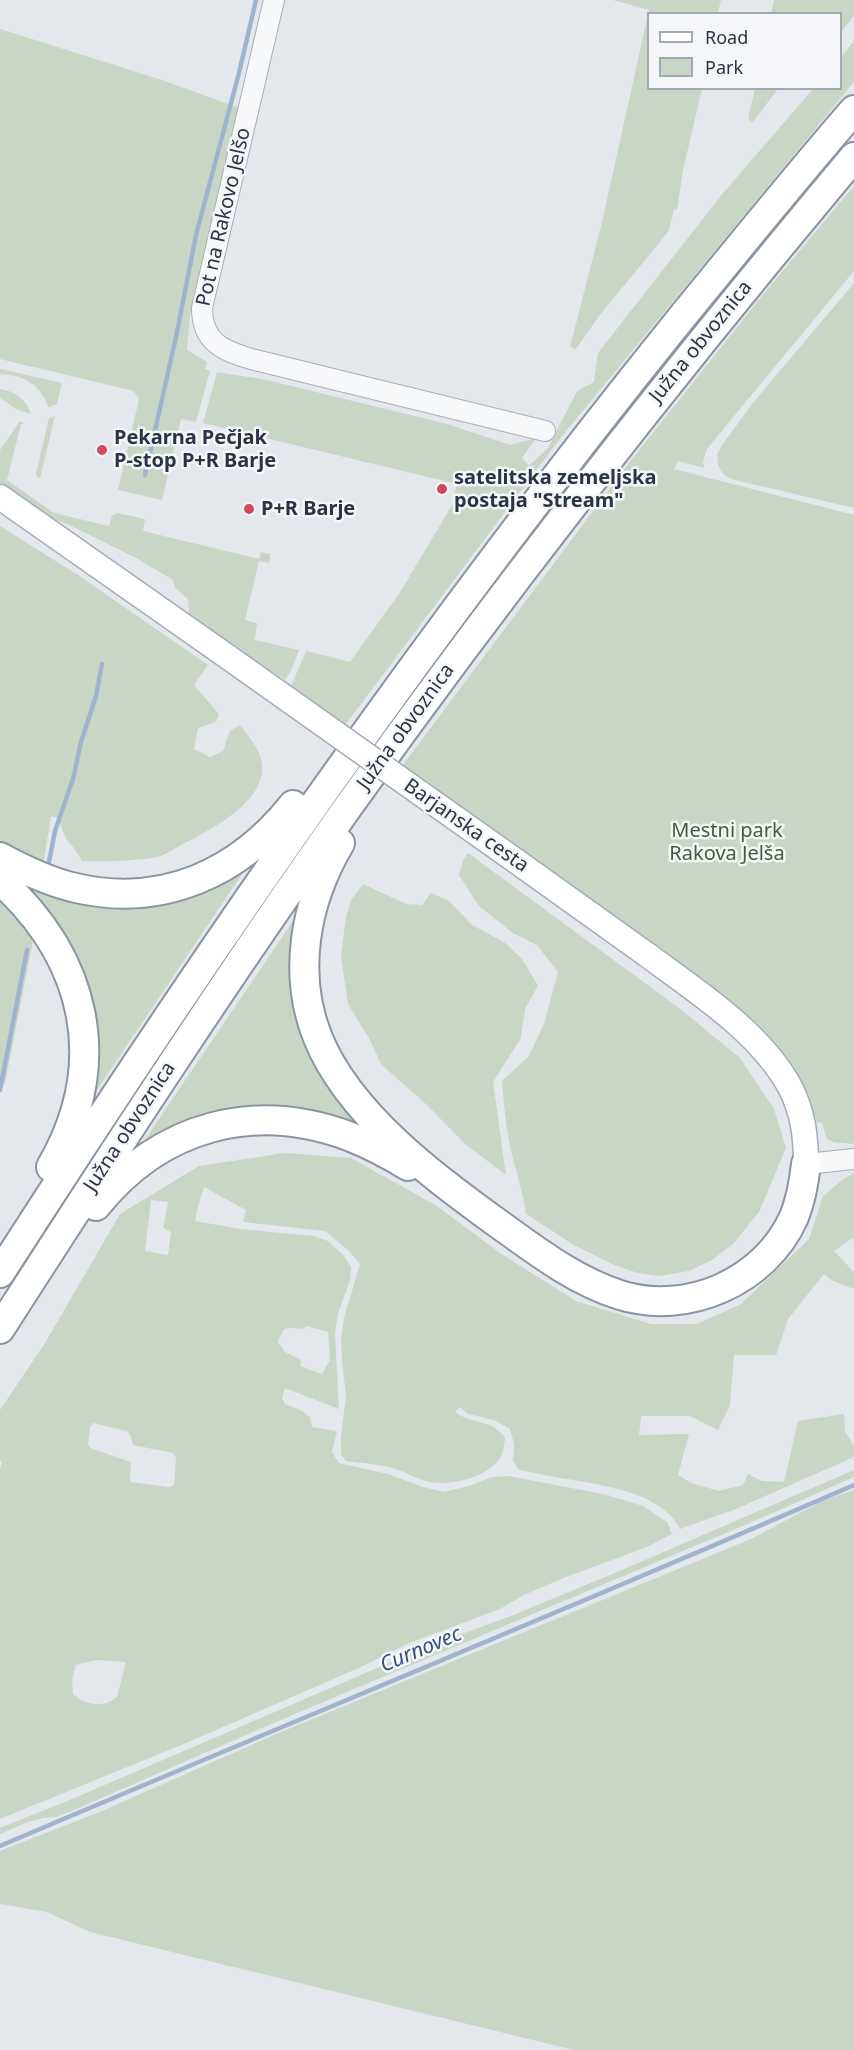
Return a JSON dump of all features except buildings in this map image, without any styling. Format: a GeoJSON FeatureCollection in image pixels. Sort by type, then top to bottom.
{"type":"FeatureCollection","features":[{"type":"Feature","properties":{"kind":"highway","name":"Južna obvoznica"},"geometry":{"type":"LineString","coordinates":[[1,1272],[179,998],[362,736],[465,596],[579,448],[738,248],[854,110]]}},
{"type":"Feature","properties":{"kind":"highway","name":"Južna obvoznica"},"geometry":{"type":"LineString","coordinates":[[0,1329],[202,1018],[397,739],[608,458],[854,157]]}},
{"type":"Feature","properties":{"kind":"highway"},"geometry":{"type":"LineString","coordinates":[[0,857],[51,881],[97,892],[138,894],[177,886],[218,871],[255,846],[278,825],[323,767],[362,736]]}},
{"type":"Feature","properties":{"kind":"highway"},"geometry":{"type":"LineString","coordinates":[[397,739],[372,797],[330,859],[308,922],[304,972],[307,997],[318,1038],[339,1078],[371,1117],[449,1189]]}},
{"type":"Feature","properties":{"kind":"highway"},"geometry":{"type":"LineString","coordinates":[[0,880],[32,912],[56,945],[67,967],[76,994],[84,1041],[84,1067],[70,1124],[57,1155],[20,1218],[1,1272]]}},
{"type":"Feature","properties":{"kind":"highway"},"geometry":{"type":"LineString","coordinates":[[25,1290],[74,1239],[95,1207],[128,1171],[180,1138],[223,1123],[245,1120],[279,1120],[323,1128],[364,1143],[449,1189],[573,1275],[620,1295],[636,1299],[684,1300],[716,1291],[744,1276],[768,1256],[793,1219],[801,1193],[806,1164]]}},
{"type":"Feature","properties":{"kind":"main road","name":"Barjanska cesta"},"geometry":{"type":"LineString","coordinates":[[0,497],[516,861],[714,1006],[762,1048],[778,1068],[795,1098],[805,1130],[806,1164]]}},
{"type":"Feature","properties":{"kind":"street","name":"Pot na Rakovo Jelšo"},"geometry":{"type":"LineString","coordinates":[[274,0],[202,308],[202,321],[206,331],[220,347],[251,359],[545,431]]}},
{"type":"Feature","properties":{"kind":"street"},"geometry":{"type":"LineString","coordinates":[[806,1164],[854,1159]]}},
{"type":"Feature","properties":{"kind":"green space"},"geometry":{"type":"Polygon","coordinates":[[[613,0],[721,0],[718,12],[648,12],[649,10],[613,0]]]}},
{"type":"Feature","properties":{"kind":"green space"},"geometry":{"type":"Polygon","coordinates":[[[774,0],[854,0],[854,16],[842,31],[842,12],[771,12],[774,0]]]}},
{"type":"Feature","properties":{"kind":"green space"},"geometry":{"type":"Polygon","coordinates":[[[647,20],[647,90],[702,90],[683,170],[677,209],[674,210],[668,232],[599,316],[576,349],[570,347],[602,222],[647,20]]]}},
{"type":"Feature","properties":{"kind":"green space"},"geometry":{"type":"Polygon","coordinates":[[[0,29],[162,80],[242,109],[195,302],[190,314],[187,350],[207,362],[205,369],[210,371],[196,422],[181,419],[162,500],[118,490],[139,399],[134,391],[0,359],[0,29]]]}},
{"type":"Feature","properties":{"kind":"green space"},"geometry":{"type":"Polygon","coordinates":[[[854,41],[854,82],[562,436],[346,724],[291,686],[306,651],[350,662],[401,591],[452,505],[457,484],[203,423],[217,372],[267,380],[447,424],[510,445],[532,439],[534,441],[522,458],[529,466],[548,448],[577,391],[594,382],[598,353],[723,193],[812,90],[842,90],[842,56],[854,41]]]}},
{"type":"Feature","properties":{"kind":"green space"},"geometry":{"type":"Polygon","coordinates":[[[755,90],[777,90],[752,123],[748,118],[755,90]]]}},
{"type":"Feature","properties":{"kind":"green space","name":"Mestni park Rakova Jelša"},"geometry":{"type":"Polygon","coordinates":[[[854,186],[854,271],[707,449],[703,461],[704,468],[678,461],[674,469],[854,515],[854,1144],[833,1142],[826,1138],[822,1122],[817,1123],[793,1068],[755,1023],[402,766],[632,459],[761,297],[854,186]]]}},
{"type":"Feature","properties":{"kind":"green space"},"geometry":{"type":"Polygon","coordinates":[[[854,283],[854,508],[731,479],[723,474],[718,465],[717,454],[723,444],[752,404],[854,283]]]}},
{"type":"Feature","properties":{"kind":"green space"},"geometry":{"type":"Polygon","coordinates":[[[0,369],[62,383],[57,404],[48,407],[41,392],[30,382],[16,376],[0,374],[0,369]]]}},
{"type":"Feature","properties":{"kind":"green space"},"geometry":{"type":"Polygon","coordinates":[[[0,389],[19,397],[31,414],[18,410],[0,398],[0,389]]]}},
{"type":"Feature","properties":{"kind":"green space"},"geometry":{"type":"Polygon","coordinates":[[[55,416],[40,478],[38,478],[36,474],[49,418],[55,416]]]}},
{"type":"Feature","properties":{"kind":"green space"},"geometry":{"type":"Polygon","coordinates":[[[20,421],[24,424],[21,424],[7,480],[54,513],[109,526],[112,516],[117,513],[145,519],[143,531],[259,559],[261,552],[270,554],[270,563],[259,561],[245,620],[257,623],[255,640],[299,650],[285,680],[189,613],[188,599],[175,588],[173,580],[136,558],[63,522],[49,518],[0,484],[0,450],[20,421]]]}},
{"type":"Feature","properties":{"kind":"green space"},"geometry":{"type":"Polygon","coordinates":[[[0,526],[78,575],[208,665],[194,685],[219,714],[216,722],[198,728],[194,749],[210,757],[223,751],[230,731],[240,725],[254,744],[261,759],[261,778],[255,791],[235,813],[167,853],[143,859],[82,861],[67,840],[57,818],[51,816],[43,866],[0,845],[0,526]]]}},
{"type":"Feature","properties":{"kind":"green space"},"geometry":{"type":"Polygon","coordinates":[[[468,853],[683,1011],[740,1058],[774,1109],[786,1148],[759,1212],[733,1244],[712,1260],[689,1271],[659,1276],[638,1273],[614,1265],[574,1245],[526,1214],[509,1142],[502,1081],[529,1056],[544,1024],[558,972],[537,945],[513,933],[479,906],[459,875],[468,853]]]}},
{"type":"Feature","properties":{"kind":"green space"},"geometry":{"type":"Polygon","coordinates":[[[244,868],[97,1090],[94,1091],[95,1064],[13,876],[49,891],[244,868]]]}},
{"type":"Feature","properties":{"kind":"green space"},"geometry":{"type":"Polygon","coordinates":[[[363,884],[406,904],[422,905],[431,893],[449,901],[472,925],[504,942],[522,959],[538,986],[525,1009],[521,1038],[493,1082],[506,1175],[465,1144],[428,1106],[381,1064],[369,1038],[348,1004],[341,956],[346,917],[351,900],[363,884]]]}},
{"type":"Feature","properties":{"kind":"green space"},"geometry":{"type":"Polygon","coordinates":[[[0,893],[35,931],[5,1083],[0,1081],[0,893]]]}},
{"type":"Feature","properties":{"kind":"green space"},"geometry":{"type":"Polygon","coordinates":[[[293,921],[296,922],[293,969],[386,1143],[339,1121],[144,1145],[144,1141],[293,921]]]}},
{"type":"Feature","properties":{"kind":"green space"},"geometry":{"type":"Polygon","coordinates":[[[285,1153],[351,1158],[437,1206],[500,1253],[576,1301],[651,1324],[697,1324],[741,1304],[809,1239],[823,1196],[854,1173],[854,1237],[834,1251],[854,1272],[854,1289],[833,1281],[824,1274],[788,1319],[776,1355],[734,1355],[730,1405],[718,1430],[690,1416],[641,1416],[639,1435],[689,1434],[678,1475],[691,1483],[719,1491],[743,1485],[748,1474],[762,1481],[784,1482],[798,1421],[844,1414],[845,1431],[854,1446],[854,1457],[736,1509],[680,1529],[669,1514],[655,1503],[638,1495],[598,1484],[518,1469],[513,1460],[514,1444],[510,1429],[494,1420],[468,1414],[460,1407],[455,1412],[468,1419],[494,1427],[505,1438],[500,1457],[483,1473],[465,1480],[439,1483],[422,1480],[390,1467],[346,1461],[341,1454],[346,1396],[341,1339],[344,1318],[360,1264],[349,1251],[325,1231],[243,1222],[246,1210],[204,1187],[195,1221],[240,1229],[314,1236],[328,1241],[344,1256],[351,1267],[350,1280],[338,1313],[335,1334],[339,1409],[285,1388],[282,1398],[285,1404],[310,1417],[312,1427],[337,1431],[332,1452],[339,1463],[388,1474],[423,1487],[445,1492],[492,1477],[508,1476],[603,1494],[643,1506],[667,1522],[672,1534],[647,1547],[524,1595],[500,1609],[407,1644],[361,1667],[186,1743],[0,1819],[0,1470],[2,1461],[0,1461],[0,1410],[45,1343],[120,1214],[199,1166],[285,1153]],[[151,1200],[145,1251],[168,1255],[171,1232],[163,1228],[168,1202],[151,1200]],[[307,1326],[303,1329],[286,1328],[278,1342],[285,1352],[301,1360],[300,1366],[322,1374],[330,1360],[328,1332],[307,1326]],[[93,1423],[90,1427],[88,1444],[90,1448],[131,1462],[130,1482],[169,1487],[174,1485],[176,1457],[173,1453],[133,1445],[127,1431],[93,1423]],[[96,1660],[76,1665],[72,1680],[73,1694],[84,1701],[95,1704],[106,1703],[117,1697],[126,1662],[96,1660]]]}},
{"type":"Feature","properties":{"kind":"green space"},"geometry":{"type":"Polygon","coordinates":[[[854,1470],[854,1477],[752,1522],[278,1721],[74,1810],[56,1817],[28,1822],[0,1834],[0,1828],[426,1647],[511,1616],[617,1572],[854,1470]]]}},
{"type":"Feature","properties":{"kind":"green space"},"geometry":{"type":"Polygon","coordinates":[[[854,1490],[854,2050],[574,2050],[90,1932],[47,1912],[0,1904],[0,1851],[102,1811],[276,1734],[751,1539],[820,1502],[854,1490]]]}},
{"type":"Feature","properties":{"kind":"waterway"},"geometry":{"type":"LineString","coordinates":[[145,475],[196,235],[256,0]]}},
{"type":"Feature","properties":{"kind":"waterway"},"geometry":{"type":"LineString","coordinates":[[48,867],[55,831],[73,779],[81,742],[96,696],[102,664]]}},
{"type":"Feature","properties":{"kind":"waterway"},"geometry":{"type":"LineString","coordinates":[[0,1090],[27,950]]}},
{"type":"Feature","properties":{"kind":"waterway","name":"Curnovec"},"geometry":{"type":"LineString","coordinates":[[0,1846],[854,1485]]}},
{"type":"Feature","properties":{"kind":"place","name":"Pekarna Pečjak P-stop P+R Barje"},"geometry":{"type":"Point","coordinates":[102,450]}},
{"type":"Feature","properties":{"kind":"place","name":"satelitska zemeljska postaja \"Stream\""},"geometry":{"type":"Point","coordinates":[442,489]}},
{"type":"Feature","properties":{"kind":"place","name":"P+R Barje"},"geometry":{"type":"Point","coordinates":[249,509]}}]}
